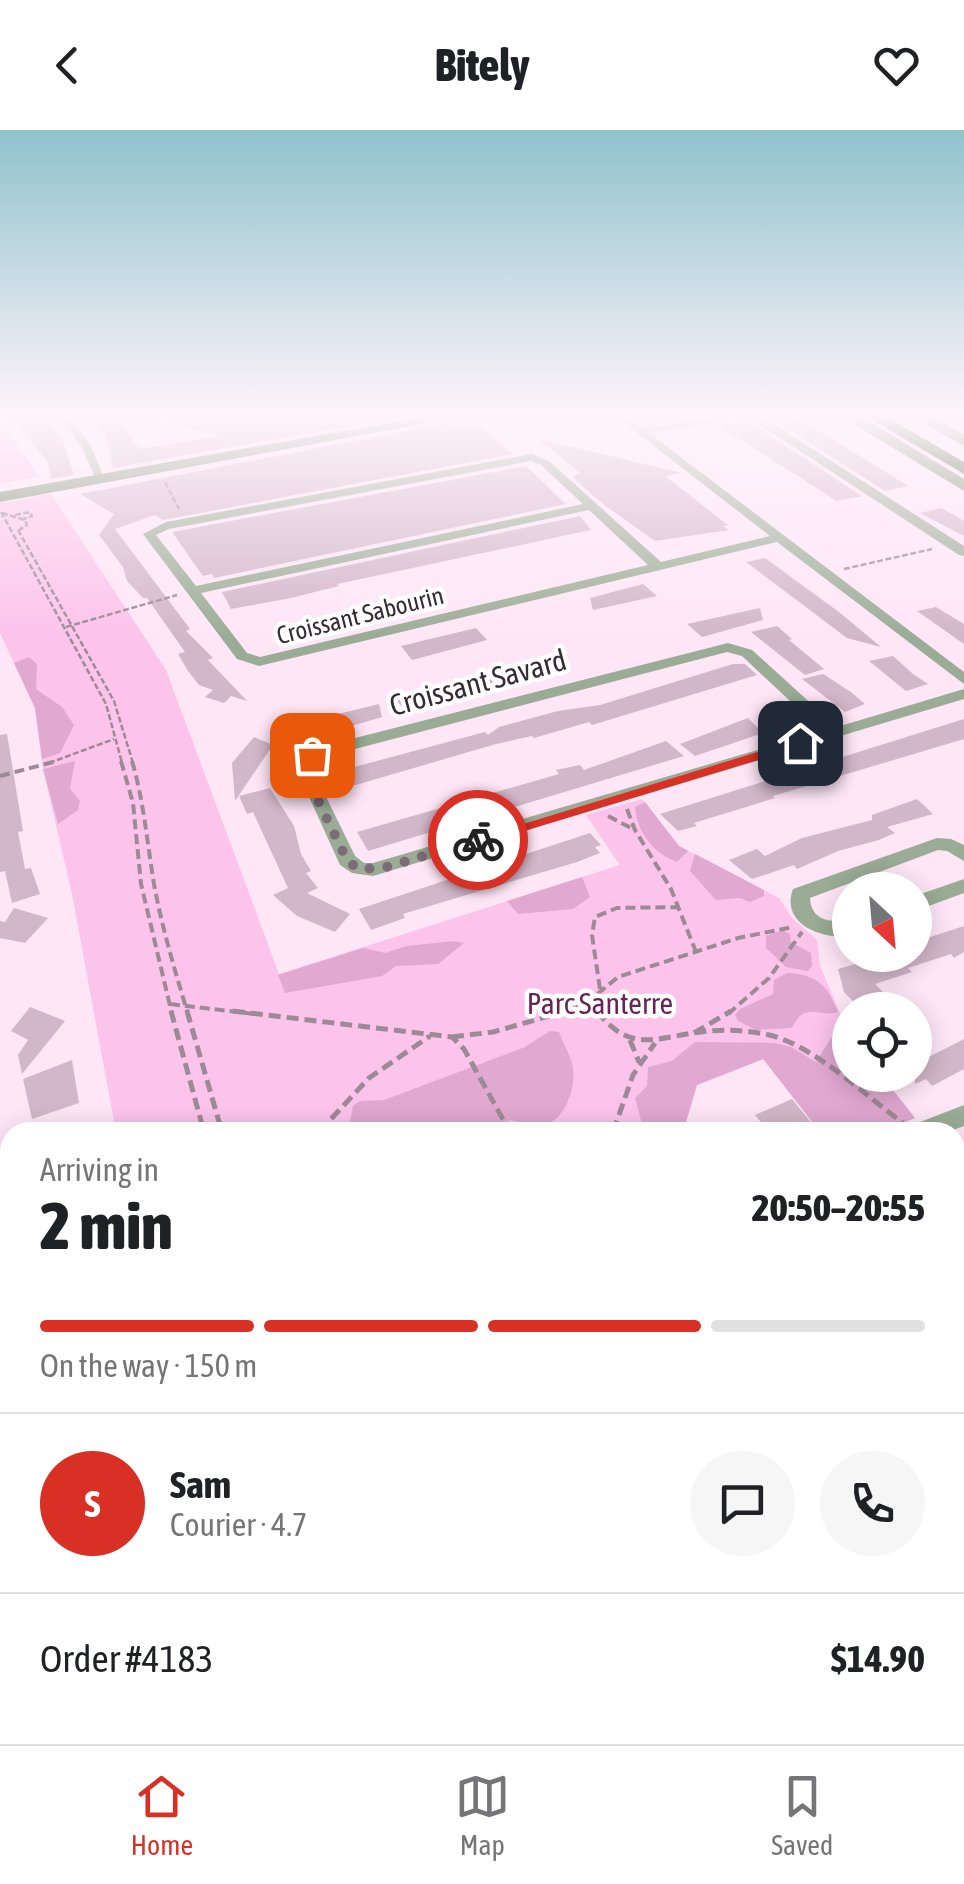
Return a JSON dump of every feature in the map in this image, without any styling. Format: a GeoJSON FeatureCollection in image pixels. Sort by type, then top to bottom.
{"type":"FeatureCollection","features":[{"type":"Feature","properties":{"kind":"street"},"geometry":{"type":"LineString","coordinates":[[0,502],[56,487]]}},
{"type":"Feature","properties":{"kind":"street","name":"Croissant Sabourin"},"geometry":{"type":"LineString","coordinates":[[374,487],[150,532],[150,537],[188,592],[242,656],[259,662],[779,538]]}},
{"type":"Feature","properties":{"kind":"street","name":"Croissant Sabourin"},"geometry":{"type":"LineString","coordinates":[[570,487],[658,567]]}},
{"type":"Feature","properties":{"kind":"street"},"geometry":{"type":"LineString","coordinates":[[713,487],[964,679]]}},
{"type":"Feature","properties":{"kind":"street"},"geometry":{"type":"LineString","coordinates":[[864,487],[964,552]]}},
{"type":"Feature","properties":{"kind":"street"},"geometry":{"type":"LineString","coordinates":[[188,592],[590,506]]}},
{"type":"Feature","properties":{"kind":"street","name":"Croissant Savard"},"geometry":{"type":"LineString","coordinates":[[834,732],[747,654],[728,647],[322,752],[306,758],[302,766],[347,860],[358,869],[374,870],[964,694]]}},
{"type":"Feature","properties":{"kind":"street"},"geometry":{"type":"LineString","coordinates":[[860,872],[937,844],[951,845],[964,854]]}},
{"type":"Feature","properties":{"kind":"street"},"geometry":{"type":"LineString","coordinates":[[832,882],[800,894],[799,905],[815,925],[832,930]]}},
{"type":"Feature","properties":{"kind":"street"},"geometry":{"type":"LineString","coordinates":[[932,898],[964,886]]}},
{"type":"Feature","properties":{"kind":"street"},"geometry":{"type":"LineString","coordinates":[[937,1122],[964,1115]]}},
{"type":"Feature","properties":{"kind":"path"},"geometry":{"type":"LineString","coordinates":[[168,487],[184,519]]}},
{"type":"Feature","properties":{"kind":"path"},"geometry":{"type":"LineString","coordinates":[[0,502],[27,525],[16,532]]}},
{"type":"Feature","properties":{"kind":"path"},"geometry":{"type":"LineString","coordinates":[[0,502],[99,687],[134,812],[148,920],[201,1122]]}},
{"type":"Feature","properties":{"kind":"path"},"geometry":{"type":"LineString","coordinates":[[15,516],[30,512],[32,516],[23,519]]}},
{"type":"Feature","properties":{"kind":"path"},"geometry":{"type":"LineString","coordinates":[[16,532],[74,624],[114,701],[138,779],[156,897],[219,1122]]}},
{"type":"Feature","properties":{"kind":"path"},"geometry":{"type":"LineString","coordinates":[[834,572],[946,546]]}},
{"type":"Feature","properties":{"kind":"path"},"geometry":{"type":"LineString","coordinates":[[66,627],[188,592]]}},
{"type":"Feature","properties":{"kind":"path"},"geometry":{"type":"LineString","coordinates":[[0,776],[115,739]]}},
{"type":"Feature","properties":{"kind":"path"},"geometry":{"type":"LineString","coordinates":[[626,804],[635,830],[679,907],[696,952]]}},
{"type":"Feature","properties":{"kind":"path"},"geometry":{"type":"LineString","coordinates":[[599,811],[635,830]]}},
{"type":"Feature","properties":{"kind":"path"},"geometry":{"type":"LineString","coordinates":[[600,989],[592,935],[595,917],[617,908],[679,907]]}},
{"type":"Feature","properties":{"kind":"path"},"geometry":{"type":"LineString","coordinates":[[170,1004],[452,1037],[493,1032],[592,1003],[600,989],[616,978],[696,952],[770,930],[804,929],[776,971],[750,997],[694,1033]]}},
{"type":"Feature","properties":{"kind":"path"},"geometry":{"type":"LineString","coordinates":[[592,1003],[630,1040],[639,1063]]}},
{"type":"Feature","properties":{"kind":"path"},"geometry":{"type":"LineString","coordinates":[[630,1040],[655,1042],[694,1033],[746,1032],[793,1042],[905,1122]]}},
{"type":"Feature","properties":{"kind":"path"},"geometry":{"type":"LineString","coordinates":[[327,1122],[398,1055],[435,1034]]}},
{"type":"Feature","properties":{"kind":"path"},"geometry":{"type":"LineString","coordinates":[[452,1037],[464,1049],[504,1122]]}},
{"type":"Feature","properties":{"kind":"path"},"geometry":{"type":"LineString","coordinates":[[617,1122],[639,1063],[655,1042]]}},
{"type":"Feature","properties":{"kind":"green space","name":"Parc Santerre"},"geometry":{"type":"Polygon","coordinates":[[[51,494],[166,670],[279,974],[620,865],[586,815],[642,799],[679,846],[779,898],[792,918],[817,940],[820,966],[832,994],[832,1092],[894,1092],[915,1118],[905,1122],[812,1122],[764,1059],[697,1085],[686,1122],[114,1122],[72,894],[43,769],[35,708],[0,633],[0,503],[51,494]]]}},
{"type":"Feature","properties":{"kind":"shaded area"},"geometry":{"type":"Polygon","coordinates":[[[29,657],[37,664],[36,689],[62,707],[74,725],[60,753],[42,759],[35,708],[14,663],[29,657]]]}},
{"type":"Feature","properties":{"kind":"shaded area"},"geometry":{"type":"Polygon","coordinates":[[[75,761],[70,789],[80,801],[78,810],[58,824],[43,769],[75,761]]]}},
{"type":"Feature","properties":{"kind":"shaded area"},"geometry":{"type":"Polygon","coordinates":[[[645,802],[679,846],[688,851],[677,862],[661,853],[643,833],[635,807],[645,802]]]}},
{"type":"Feature","properties":{"kind":"shaded area"},"geometry":{"type":"Polygon","coordinates":[[[695,854],[764,890],[764,896],[750,902],[740,898],[716,900],[690,871],[695,854]]]}},
{"type":"Feature","properties":{"kind":"shaded area"},"geometry":{"type":"Polygon","coordinates":[[[582,877],[590,897],[573,909],[518,914],[507,901],[582,877]]]}},
{"type":"Feature","properties":{"kind":"shaded area"},"geometry":{"type":"Polygon","coordinates":[[[782,930],[790,934],[791,942],[811,953],[812,966],[808,971],[786,967],[766,948],[766,936],[782,930]]]}},
{"type":"Feature","properties":{"kind":"shaded area"},"geometry":{"type":"Polygon","coordinates":[[[464,943],[438,964],[396,966],[382,976],[285,993],[278,975],[363,948],[385,953],[407,946],[464,943]]]}},
{"type":"Feature","properties":{"kind":"shaded area"},"geometry":{"type":"Polygon","coordinates":[[[787,973],[814,979],[830,995],[832,1013],[804,1013],[791,1028],[756,1030],[738,1021],[735,1015],[740,1009],[773,994],[774,980],[787,973]]]}},
{"type":"Feature","properties":{"kind":"shaded area"},"geometry":{"type":"Polygon","coordinates":[[[550,1031],[559,1032],[572,1063],[571,1094],[561,1113],[550,1122],[350,1122],[353,1106],[360,1101],[384,1100],[525,1047],[550,1031]]]}},
{"type":"Feature","properties":{"kind":"shaded area"},"geometry":{"type":"Polygon","coordinates":[[[832,1038],[832,1092],[894,1092],[915,1118],[905,1122],[812,1122],[763,1059],[697,1085],[686,1122],[641,1122],[635,1098],[647,1086],[648,1067],[672,1061],[695,1042],[774,1043],[791,1047],[816,1062],[832,1038]]]}},
{"type":"Feature","properties":{"kind":"building"},"geometry":{"type":"Polygon","coordinates":[[[115,487],[336,487],[163,520],[155,515],[115,529],[190,629],[186,631],[213,658],[208,660],[247,701],[231,696],[224,703],[205,697],[213,690],[199,685],[188,671],[178,654],[185,652],[147,598],[127,581],[123,567],[99,535],[114,514],[80,494],[115,487]]]}},
{"type":"Feature","properties":{"kind":"building"},"geometry":{"type":"Polygon","coordinates":[[[412,487],[548,487],[566,504],[214,578],[212,574],[203,576],[172,532],[412,487]]]}},
{"type":"Feature","properties":{"kind":"building"},"geometry":{"type":"Polygon","coordinates":[[[584,487],[680,487],[728,525],[723,526],[729,530],[655,541],[584,487]]]}},
{"type":"Feature","properties":{"kind":"building"},"geometry":{"type":"Polygon","coordinates":[[[815,487],[849,487],[862,496],[837,501],[815,487]]]}},
{"type":"Feature","properties":{"kind":"building"},"geometry":{"type":"Polygon","coordinates":[[[942,508],[964,521],[964,536],[920,513],[942,508]]]}},
{"type":"Feature","properties":{"kind":"building"},"geometry":{"type":"Polygon","coordinates":[[[580,516],[591,530],[337,584],[291,598],[231,609],[222,592],[580,516]]]}},
{"type":"Feature","properties":{"kind":"building"},"geometry":{"type":"Polygon","coordinates":[[[765,558],[881,647],[847,638],[746,562],[765,558]]]}},
{"type":"Feature","properties":{"kind":"building"},"geometry":{"type":"Polygon","coordinates":[[[643,584],[657,596],[593,610],[590,598],[643,584]]]}},
{"type":"Feature","properties":{"kind":"building"},"geometry":{"type":"Polygon","coordinates":[[[936,607],[964,624],[964,644],[917,611],[936,607]]]}},
{"type":"Feature","properties":{"kind":"building"},"geometry":{"type":"Polygon","coordinates":[[[760,608],[763,620],[702,637],[687,624],[760,608]]]}},
{"type":"Feature","properties":{"kind":"building"},"geometry":{"type":"Polygon","coordinates":[[[362,609],[371,621],[320,634],[312,621],[362,609]]]}},
{"type":"Feature","properties":{"kind":"building"},"geometry":{"type":"Polygon","coordinates":[[[777,626],[824,669],[805,675],[751,632],[777,626]]]}},
{"type":"Feature","properties":{"kind":"building"},"geometry":{"type":"Polygon","coordinates":[[[476,628],[487,640],[412,660],[401,646],[476,628]]]}},
{"type":"Feature","properties":{"kind":"building"},"geometry":{"type":"Polygon","coordinates":[[[893,656],[928,684],[906,691],[869,661],[893,656]]]}},
{"type":"Feature","properties":{"kind":"building"},"geometry":{"type":"Polygon","coordinates":[[[733,664],[745,664],[757,675],[592,725],[589,722],[496,744],[342,789],[332,773],[485,732],[488,735],[499,727],[558,711],[600,705],[733,664]]]}},
{"type":"Feature","properties":{"kind":"building"},"geometry":{"type":"Polygon","coordinates":[[[503,671],[513,684],[405,711],[396,699],[418,692],[423,698],[422,694],[503,671]]]}},
{"type":"Feature","properties":{"kind":"building"},"geometry":{"type":"Polygon","coordinates":[[[823,674],[865,704],[845,712],[802,679],[823,674]]]}},
{"type":"Feature","properties":{"kind":"building"},"geometry":{"type":"Polygon","coordinates":[[[379,704],[382,717],[317,736],[283,742],[277,729],[379,704]]]}},
{"type":"Feature","properties":{"kind":"building"},"geometry":{"type":"Polygon","coordinates":[[[748,718],[763,733],[695,756],[680,744],[748,718]]]}},
{"type":"Feature","properties":{"kind":"building"},"geometry":{"type":"Polygon","coordinates":[[[964,719],[964,739],[773,796],[694,823],[697,826],[678,831],[660,814],[964,719]]]}},
{"type":"Feature","properties":{"kind":"building"},"geometry":{"type":"Polygon","coordinates":[[[7,734],[23,831],[18,832],[25,869],[31,868],[40,894],[12,903],[5,871],[0,872],[0,735],[7,734]]]}},
{"type":"Feature","properties":{"kind":"building"},"geometry":{"type":"Polygon","coordinates":[[[254,737],[273,745],[235,801],[232,763],[254,737]]]}},
{"type":"Feature","properties":{"kind":"building"},"geometry":{"type":"Polygon","coordinates":[[[666,741],[684,756],[368,851],[357,832],[559,774],[556,770],[580,765],[584,770],[666,741]]]}},
{"type":"Feature","properties":{"kind":"building"},"geometry":{"type":"Polygon","coordinates":[[[270,788],[294,826],[301,854],[311,871],[306,873],[318,888],[307,893],[350,914],[335,932],[297,916],[273,895],[288,888],[253,812],[247,814],[239,796],[270,788]]]}},
{"type":"Feature","properties":{"kind":"building"},"geometry":{"type":"Polygon","coordinates":[[[917,799],[933,814],[887,827],[895,833],[797,869],[794,865],[752,879],[729,860],[757,849],[765,856],[802,838],[872,820],[872,815],[917,799]]]}},
{"type":"Feature","properties":{"kind":"building"},"geometry":{"type":"Polygon","coordinates":[[[590,833],[601,845],[595,847],[600,853],[403,914],[405,918],[371,930],[359,909],[590,833]]]}},
{"type":"Feature","properties":{"kind":"building"},"geometry":{"type":"Polygon","coordinates":[[[14,908],[48,918],[25,943],[0,938],[0,921],[5,922],[14,908]]]}},
{"type":"Feature","properties":{"kind":"building"},"geometry":{"type":"Polygon","coordinates":[[[964,926],[964,952],[954,958],[951,954],[932,960],[932,936],[964,926]]]}},
{"type":"Feature","properties":{"kind":"building"},"geometry":{"type":"Polygon","coordinates":[[[839,972],[912,972],[875,984],[883,992],[844,992],[839,972]]]}},
{"type":"Feature","properties":{"kind":"building"},"geometry":{"type":"Polygon","coordinates":[[[30,1007],[65,1021],[22,1074],[18,1055],[28,1040],[11,1031],[30,1007]]]}},
{"type":"Feature","properties":{"kind":"building"},"geometry":{"type":"Polygon","coordinates":[[[964,1039],[964,1069],[932,1086],[932,1055],[964,1039]]]}},
{"type":"Feature","properties":{"kind":"building"},"geometry":{"type":"Polygon","coordinates":[[[72,1060],[79,1103],[32,1119],[23,1079],[72,1060]]]}},
{"type":"Feature","properties":{"kind":"building"},"geometry":{"type":"Polygon","coordinates":[[[792,1099],[811,1122],[761,1122],[755,1115],[792,1099]]]}},
{"type":"Feature","properties":{"kind":"way so far"},"geometry":{"type":"LineString","coordinates":[[312,755],[302,766],[352,866],[366,870],[383,868],[478,840]]}},
{"type":"Feature","properties":{"kind":"route"},"geometry":{"type":"LineString","coordinates":[[478,840],[800,743]]}}]}
